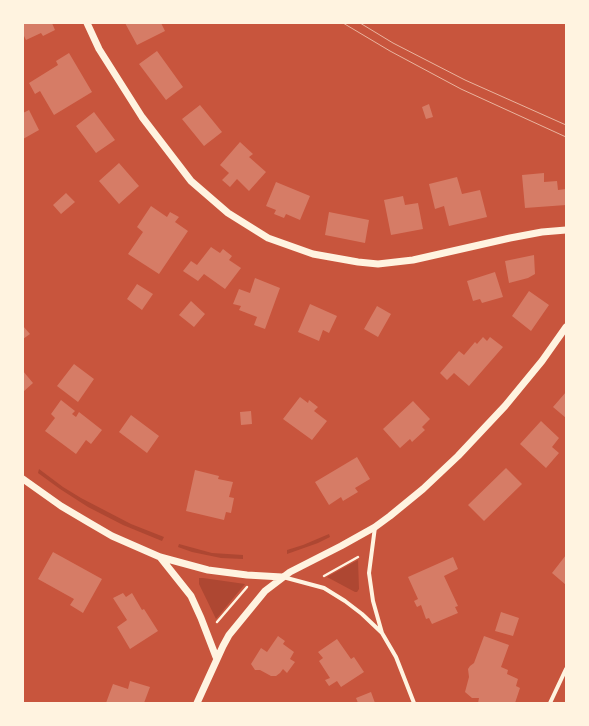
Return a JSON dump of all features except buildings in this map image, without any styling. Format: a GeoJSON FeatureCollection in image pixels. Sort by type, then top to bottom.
{"type":"FeatureCollection","features":[{"type":"Feature","properties":{"kind":"street"},"geometry":{"type":"LineString","coordinates":[[87,23],[99,49],[142,117],[191,181],[228,213],[268,238],[313,254],[378,264],[413,260],[542,232],[566,230]]}},
{"type":"Feature","properties":{"kind":"street"},"geometry":{"type":"LineString","coordinates":[[197,703],[216,657],[229,635],[266,591],[282,577],[298,567],[351,541],[375,527],[400,509],[423,489],[475,439],[520,388],[566,327]]}},
{"type":"Feature","properties":{"kind":"street"},"geometry":{"type":"LineString","coordinates":[[23,479],[61,506],[112,536],[160,557],[208,570],[247,575],[282,577],[324,588],[362,614],[382,633]]}},
{"type":"Feature","properties":{"kind":"street"},"geometry":{"type":"LineString","coordinates":[[375,527],[369,582],[373,601],[382,633],[396,657],[414,703]]}},
{"type":"Feature","properties":{"kind":"street"},"geometry":{"type":"LineString","coordinates":[[160,557],[191,596],[216,657]]}},
{"type":"Feature","properties":{"kind":"street"},"geometry":{"type":"LineString","coordinates":[[550,703],[566,669]]}},
{"type":"Feature","properties":{"kind":"path"},"geometry":{"type":"LineString","coordinates":[[324,576],[358,557]]}},
{"type":"Feature","properties":{"kind":"path"},"geometry":{"type":"LineString","coordinates":[[217,622],[248,585]]}},
{"type":"Feature","properties":{"kind":"shaded area"},"geometry":{"type":"Polygon","coordinates":[[[39,469],[81,498],[131,524],[164,537],[162,541],[123,525],[88,507],[38,473],[39,469]]]}},
{"type":"Feature","properties":{"kind":"shaded area"},"geometry":{"type":"Polygon","coordinates":[[[329,534],[330,537],[318,543],[287,554],[287,550],[329,534]]]}},
{"type":"Feature","properties":{"kind":"shaded area"},"geometry":{"type":"Polygon","coordinates":[[[179,544],[212,553],[243,555],[243,559],[221,558],[192,552],[178,547],[179,544]]]}},
{"type":"Feature","properties":{"kind":"shaded area"},"geometry":{"type":"Polygon","coordinates":[[[358,560],[359,589],[357,592],[327,577],[358,560]]]}},
{"type":"Feature","properties":{"kind":"shaded area"},"geometry":{"type":"Polygon","coordinates":[[[199,578],[245,584],[216,619],[199,584],[199,578]]]}},
{"type":"Feature","properties":{"kind":"tram line"},"geometry":{"type":"LineString","coordinates":[[343,23],[390,51],[461,89],[566,137]]}},
{"type":"Feature","properties":{"kind":"tram line"},"geometry":{"type":"LineString","coordinates":[[360,23],[393,43],[465,80],[566,125]]}}]}
